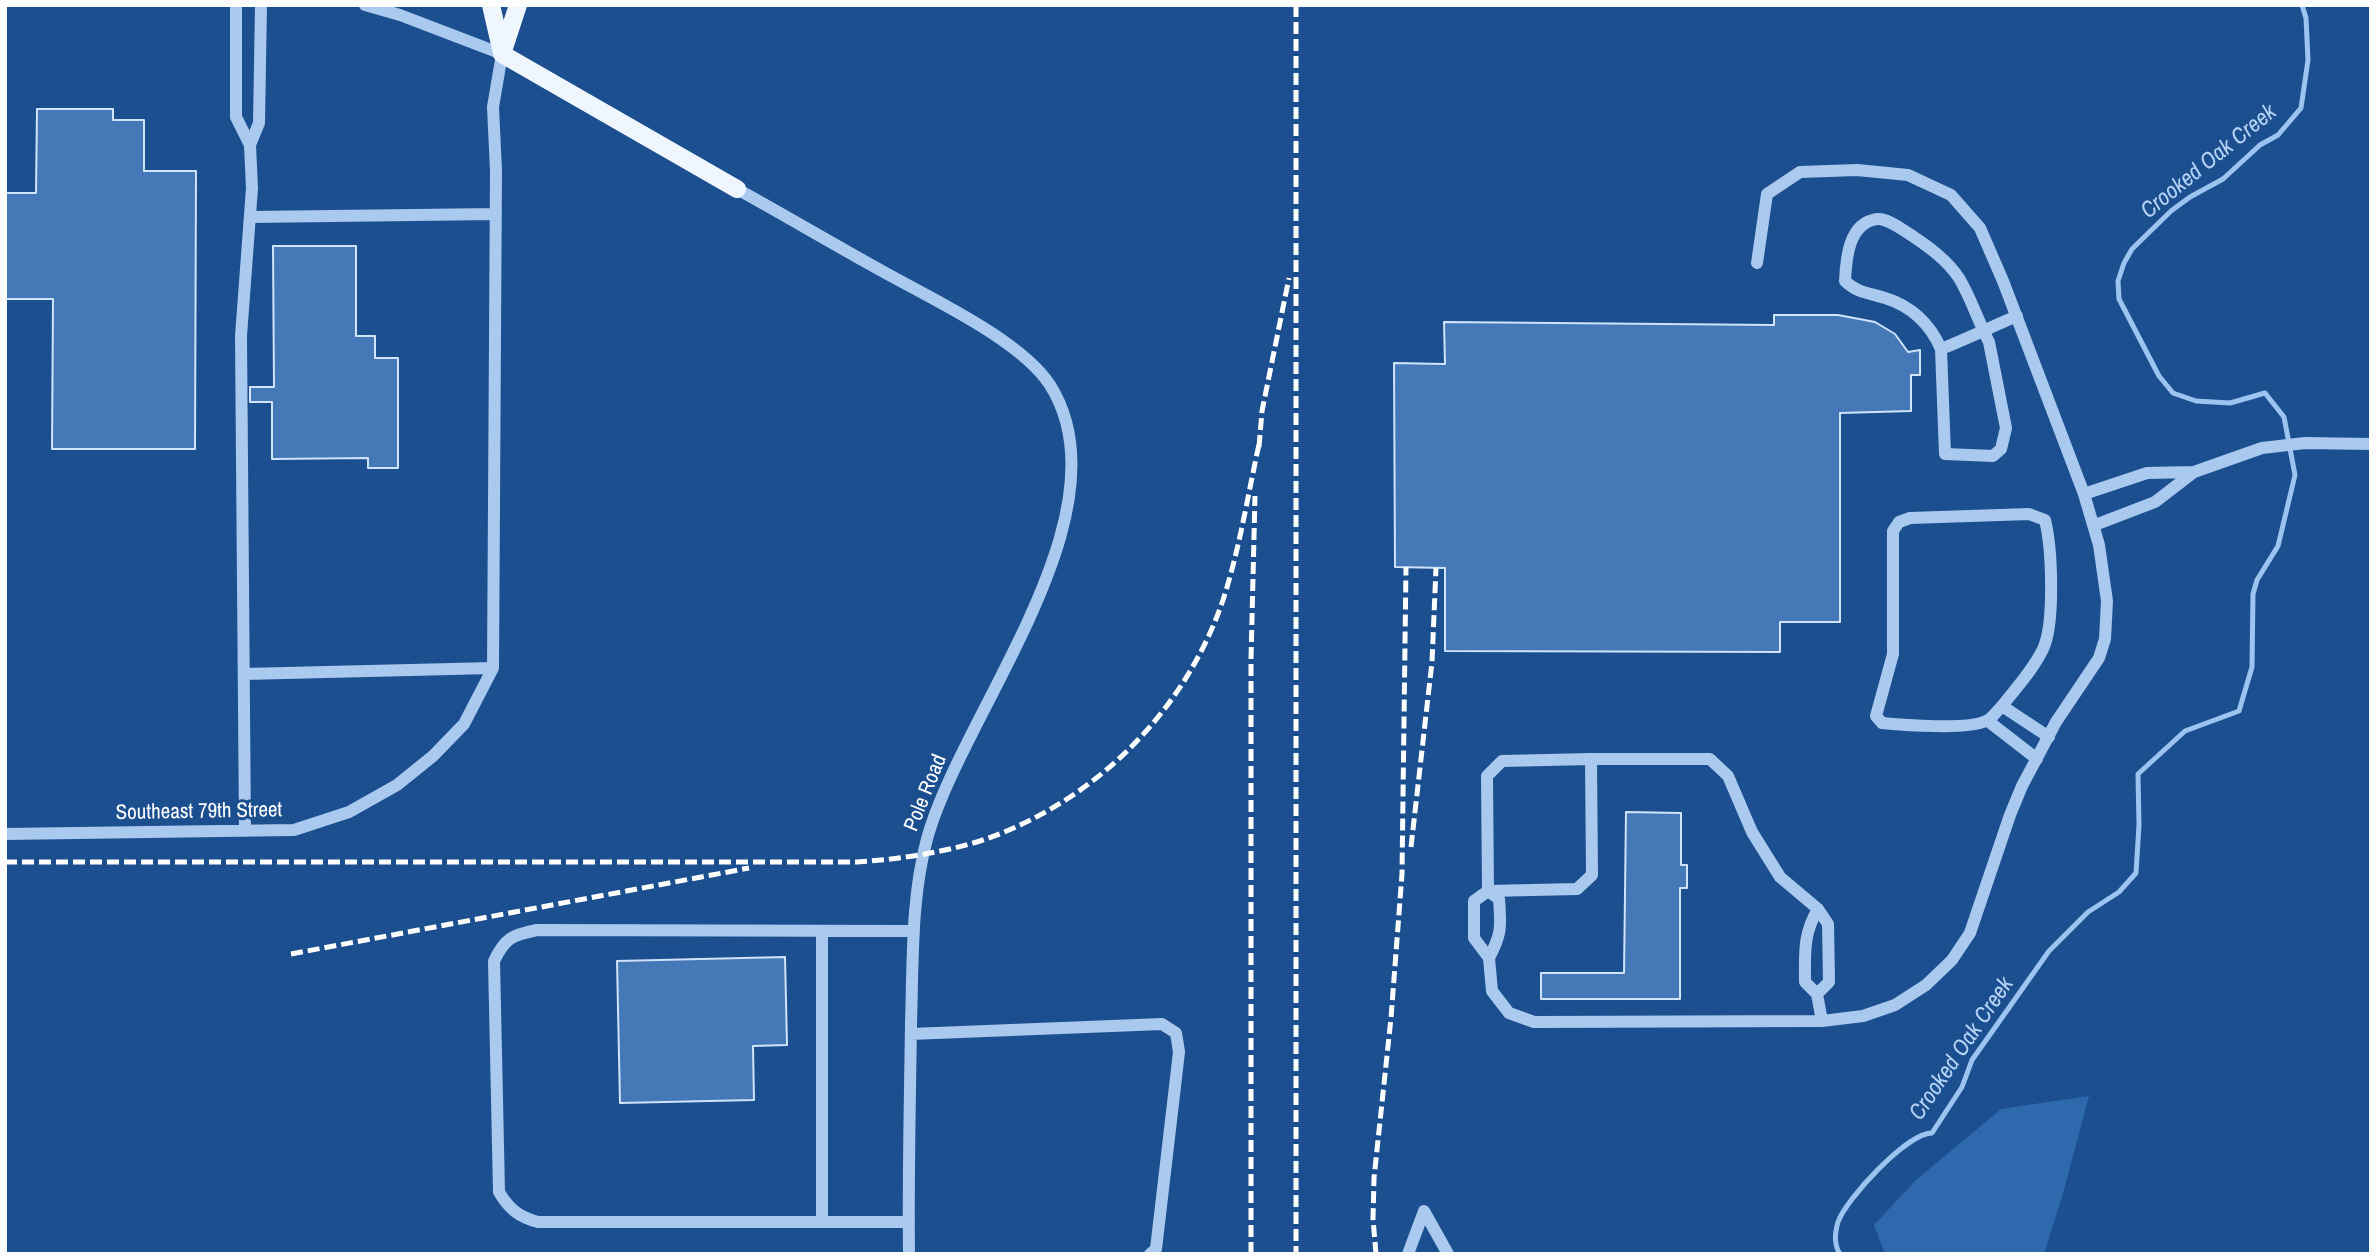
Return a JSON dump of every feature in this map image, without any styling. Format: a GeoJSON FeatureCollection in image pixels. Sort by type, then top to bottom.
{"type":"FeatureCollection","features":[{"type":"Feature","properties":{"kind":"main road"},"geometry":{"type":"LineString","coordinates":[[491,5],[502,54],[737,189]]}},
{"type":"Feature","properties":{"kind":"main road"},"geometry":{"type":"LineString","coordinates":[[502,54],[517,5]]}},
{"type":"Feature","properties":{"kind":"street"},"geometry":{"type":"LineString","coordinates":[[236,5],[236,117],[250,145],[252,188],[241,336],[245,831]]}},
{"type":"Feature","properties":{"kind":"street"},"geometry":{"type":"LineString","coordinates":[[250,145],[259,122],[261,5]]}},
{"type":"Feature","properties":{"kind":"street"},"geometry":{"type":"LineString","coordinates":[[244,674],[493,668],[496,215],[493,107],[502,54],[400,15],[365,5]]}},
{"type":"Feature","properties":{"kind":"street"},"geometry":{"type":"LineString","coordinates":[[1591,759],[1592,875],[1577,889],[1488,891],[1474,901],[1474,938],[1489,958],[1492,991],[1509,1013],[1534,1022],[1822,1021],[1864,1016],[1895,1005],[1926,985],[1952,960],[1970,933],[2010,814],[2056,722],[2099,658],[2105,639],[2107,600],[2105,572],[2095,525],[2017,316],[1980,228],[1951,195],[1908,175],[1857,170],[1800,172],[1766,194],[1757,263]]}},
{"type":"Feature","properties":{"kind":"street","name":"Pole Road"},"geometry":{"type":"LineString","coordinates":[[737,189],[1004,341],[1043,375],[1067,422],[1072,456],[1068,502],[1041,592],[953,773],[935,814],[921,863],[914,931],[909,1254]]}},
{"type":"Feature","properties":{"kind":"street"},"geometry":{"type":"LineString","coordinates":[[250,217],[496,215]]}},
{"type":"Feature","properties":{"kind":"street"},"geometry":{"type":"LineString","coordinates":[[1878,219],[1892,224],[1933,249],[1958,277],[1989,342],[2006,428],[2001,449],[1993,456],[1945,454],[1941,349],[1933,332],[1916,314],[1888,299],[1854,290],[1844,281],[1846,259],[1854,234],[1864,224],[1878,219]]}},
{"type":"Feature","properties":{"kind":"street"},"geometry":{"type":"LineString","coordinates":[[1941,349],[2017,316]]}},
{"type":"Feature","properties":{"kind":"street"},"geometry":{"type":"LineString","coordinates":[[2095,525],[2155,502],[2194,472],[2262,448],[2305,443],[2371,444]]}},
{"type":"Feature","properties":{"kind":"street"},"geometry":{"type":"LineString","coordinates":[[2084,494],[2147,473],[2194,472]]}},
{"type":"Feature","properties":{"kind":"street"},"geometry":{"type":"LineString","coordinates":[[2029,514],[2045,520],[2050,538],[2050,630],[2043,650],[2002,706],[1988,721],[1971,725],[1898,725],[1882,723],[1877,716],[1893,654],[1893,531],[1899,522],[1910,518],[2029,514]]}},
{"type":"Feature","properties":{"kind":"street","name":"Southeast 79th Street"},"geometry":{"type":"LineString","coordinates":[[5,834],[295,830],[349,812],[397,785],[433,756],[464,724],[493,668]]}},
{"type":"Feature","properties":{"kind":"street"},"geometry":{"type":"LineString","coordinates":[[2002,706],[2049,737]]}},
{"type":"Feature","properties":{"kind":"street"},"geometry":{"type":"LineString","coordinates":[[1988,721],[2037,759]]}},
{"type":"Feature","properties":{"kind":"street"},"geometry":{"type":"LineString","coordinates":[[1488,891],[1487,776],[1502,761],[1710,759],[1728,776],[1752,832],[1780,877],[1818,909],[1828,924],[1829,982],[1817,994]]}},
{"type":"Feature","properties":{"kind":"street"},"geometry":{"type":"LineString","coordinates":[[1488,891],[1499,899],[1501,921],[1500,937],[1489,958]]}},
{"type":"Feature","properties":{"kind":"street"},"geometry":{"type":"LineString","coordinates":[[1818,909],[1809,924],[1805,942],[1805,982],[1817,994],[1822,1021]]}},
{"type":"Feature","properties":{"kind":"street"},"geometry":{"type":"LineString","coordinates":[[909,1222],[538,1222],[522,1217],[511,1209],[499,1192],[494,961],[503,943],[518,933],[537,930],[914,931]]}},
{"type":"Feature","properties":{"kind":"street"},"geometry":{"type":"LineString","coordinates":[[822,931],[822,1222]]}},
{"type":"Feature","properties":{"kind":"street"},"geometry":{"type":"LineString","coordinates":[[911,1034],[1162,1024],[1176,1033],[1179,1052],[1156,1249],[1150,1254]]}},
{"type":"Feature","properties":{"kind":"street"},"geometry":{"type":"LineString","coordinates":[[1408,1254],[1424,1211],[1448,1254]]}},
{"type":"Feature","properties":{"kind":"shaded area"},"geometry":{"type":"Polygon","coordinates":[[[2089,1096],[2044,1254],[1885,1254],[1874,1225],[1916,1180],[2001,1109],[2089,1096]]]}},
{"type":"Feature","properties":{"kind":"building"},"geometry":{"type":"Polygon","coordinates":[[[37,109],[113,109],[113,120],[144,120],[144,171],[196,171],[195,449],[52,449],[53,299],[5,299],[5,193],[36,193],[37,109]]]}},
{"type":"Feature","properties":{"kind":"building"},"geometry":{"type":"Polygon","coordinates":[[[273,246],[356,246],[356,336],[375,336],[375,358],[398,358],[398,468],[368,468],[368,458],[272,459],[272,402],[250,402],[250,387],[274,387],[273,246]]]}},
{"type":"Feature","properties":{"kind":"building"},"geometry":{"type":"Polygon","coordinates":[[[1774,315],[1838,315],[1875,322],[1895,334],[1908,352],[1920,350],[1920,375],[1911,375],[1911,411],[1840,413],[1840,622],[1780,622],[1780,652],[1445,651],[1445,568],[1395,567],[1394,363],[1445,364],[1444,322],[1774,325],[1774,315]]]}},
{"type":"Feature","properties":{"kind":"building"},"geometry":{"type":"Polygon","coordinates":[[[1626,812],[1681,813],[1681,865],[1687,865],[1687,888],[1680,888],[1680,999],[1541,999],[1541,973],[1624,973],[1626,812]]]}},
{"type":"Feature","properties":{"kind":"building"},"geometry":{"type":"Polygon","coordinates":[[[785,957],[787,1045],[753,1046],[754,1100],[620,1103],[617,961],[785,957]]]}},
{"type":"Feature","properties":{"kind":"waterway","name":"Crooked Oak Creek"},"geometry":{"type":"LineString","coordinates":[[1840,1254],[1836,1243],[1837,1226],[1853,1198],[1893,1155],[1921,1136],[1932,1133],[1962,1087],[1972,1060],[2049,951],[2088,912],[2119,892],[2136,873],[2138,774],[2185,731],[2239,711],[2252,667],[2253,594],[2257,580],[2278,546],[2295,475],[2284,417],[2265,393],[2230,403],[2196,401],[2173,393],[2159,376],[2119,299],[2118,281],[2132,249],[2171,211],[2223,179],[2260,145],[2278,135],[2301,108],[2308,60],[2306,18],[2302,5]]}},
{"type":"Feature","properties":{"kind":"railway"},"geometry":{"type":"LineString","coordinates":[[1296,5],[1296,1254]]}},
{"type":"Feature","properties":{"kind":"railway"},"geometry":{"type":"LineString","coordinates":[[1259,447],[1262,411],[1289,278]]}},
{"type":"Feature","properties":{"kind":"railway"},"geometry":{"type":"LineString","coordinates":[[5,862],[857,862],[921,855],[983,840],[1024,823],[1062,802],[1098,777],[1130,748],[1160,715],[1185,679],[1206,641],[1223,600],[1260,440]]}},
{"type":"Feature","properties":{"kind":"railway"},"geometry":{"type":"LineString","coordinates":[[1251,1254],[1251,659],[1255,496]]}},
{"type":"Feature","properties":{"kind":"railway"},"geometry":{"type":"LineString","coordinates":[[1376,1254],[1374,1178],[1391,1018],[1402,874],[1406,567]]}},
{"type":"Feature","properties":{"kind":"railway"},"geometry":{"type":"LineString","coordinates":[[1411,847],[1432,662],[1436,568]]}},
{"type":"Feature","properties":{"kind":"railway"},"geometry":{"type":"LineString","coordinates":[[291,954],[749,868]]}}]}
